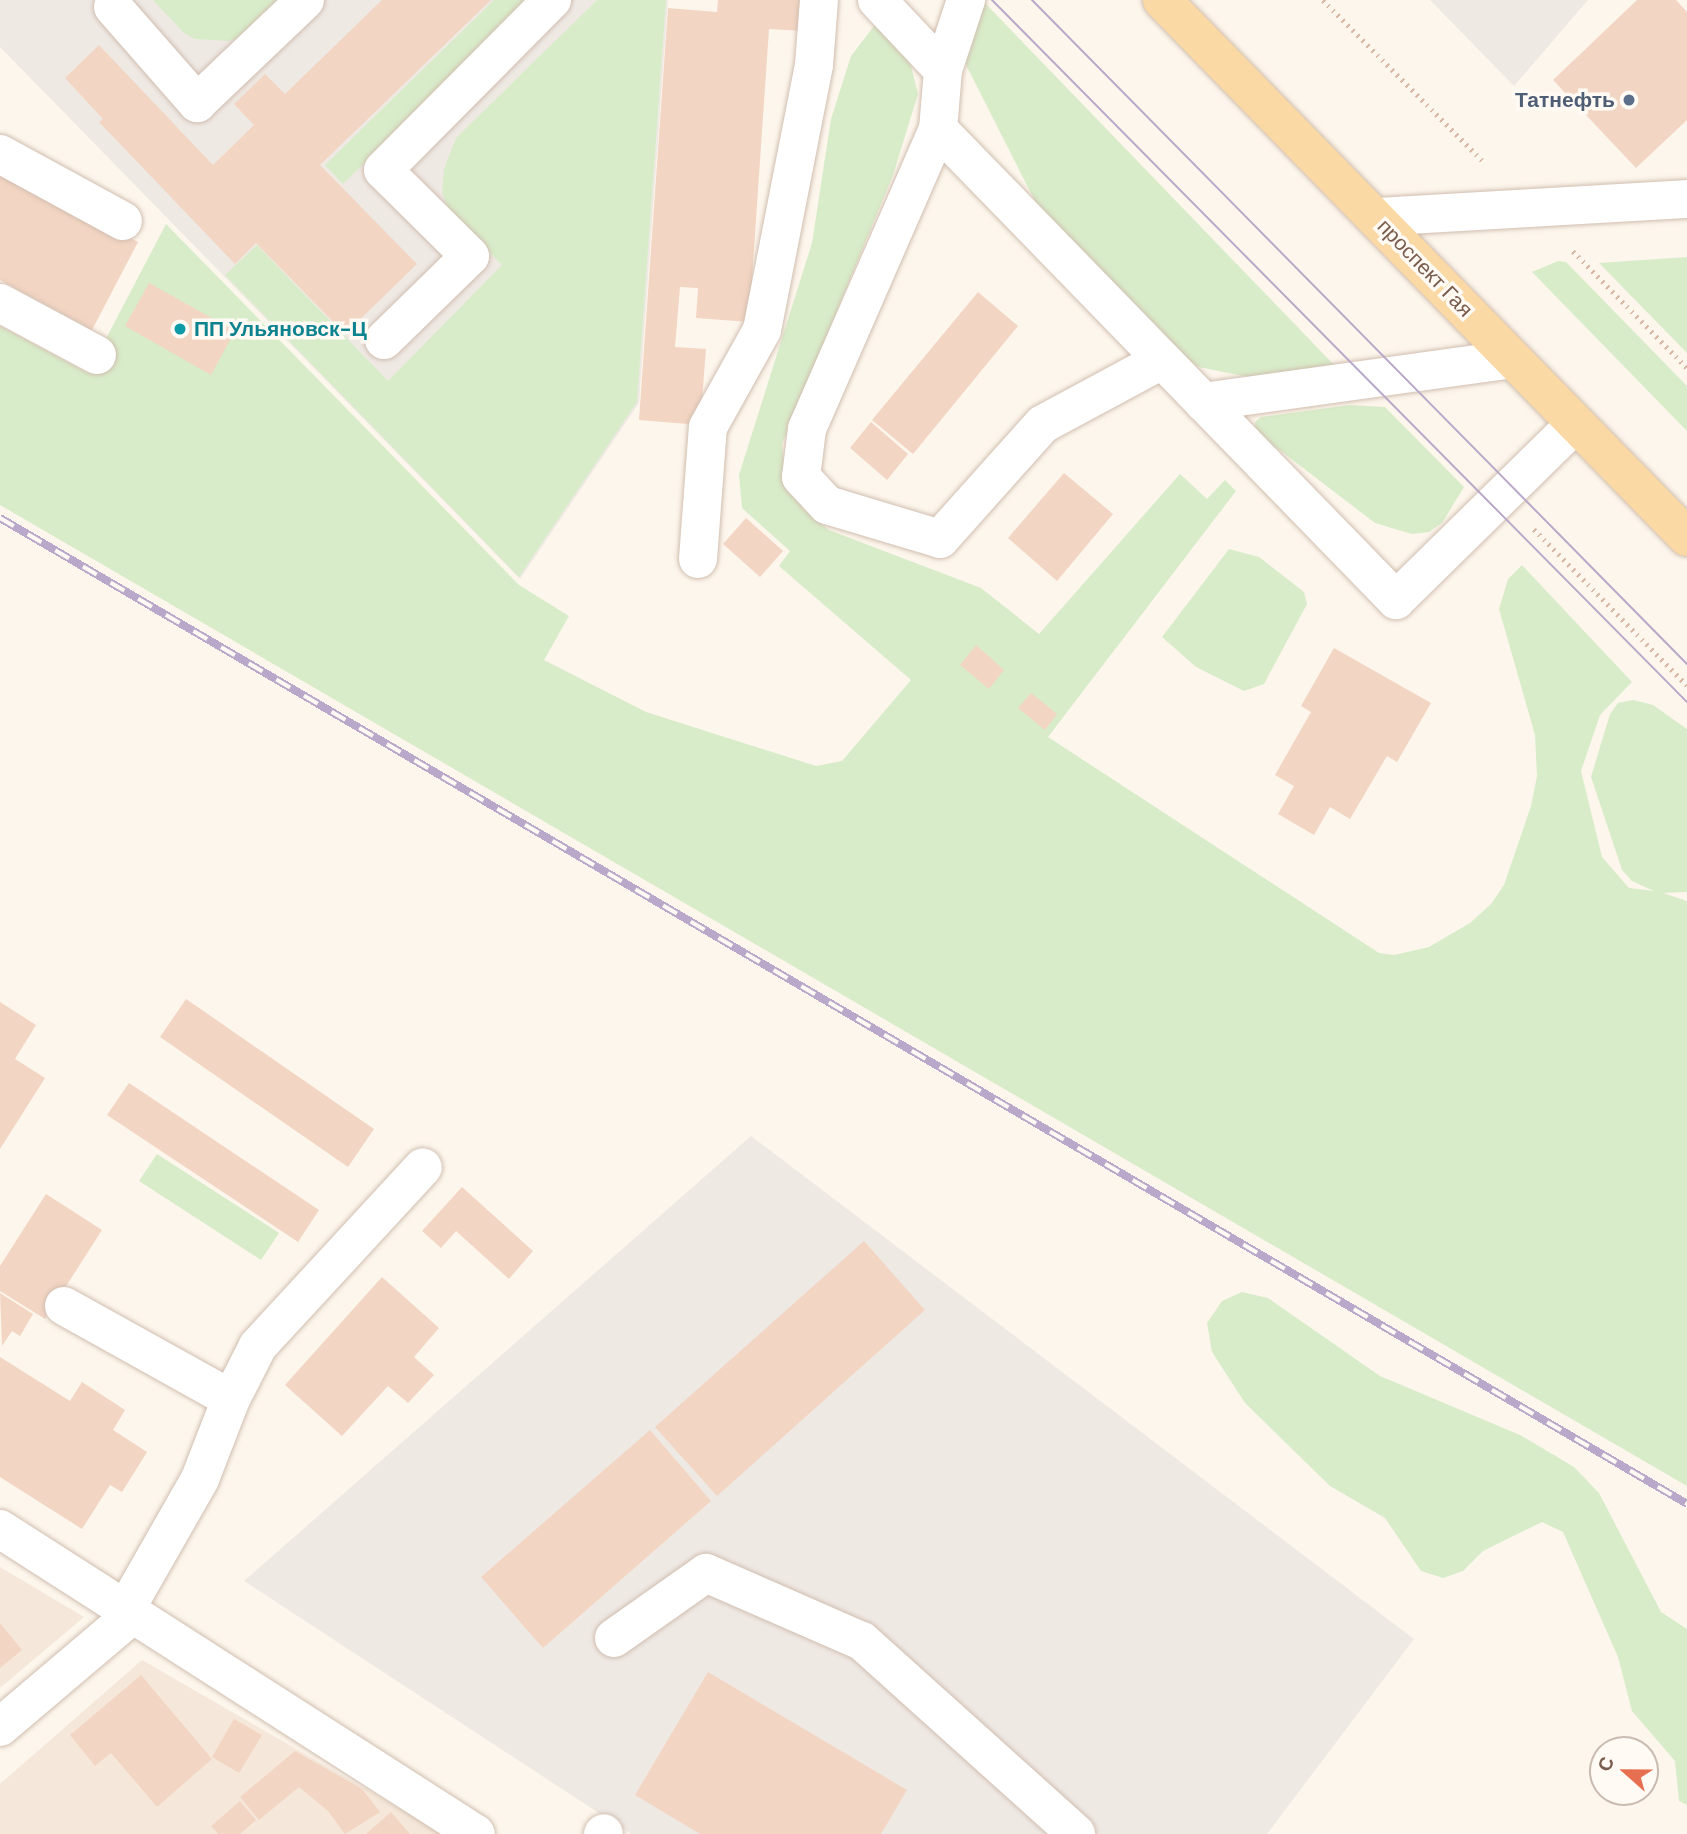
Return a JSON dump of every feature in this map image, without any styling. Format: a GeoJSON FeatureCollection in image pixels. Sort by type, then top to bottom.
{"type":"FeatureCollection","features":[{"type":"Feature","properties":{"kind":"main road","name":"проспект Гая"},"geometry":{"type":"LineString","coordinates":[[1162,0],[1574,425],[1687,537]]}},
{"type":"Feature","properties":{"kind":"street"},"geometry":{"type":"LineString","coordinates":[[113,7],[197,103],[305,0]]}},
{"type":"Feature","properties":{"kind":"street"},"geometry":{"type":"LineString","coordinates":[[384,340],[470,256],[383,170],[552,0]]}},
{"type":"Feature","properties":{"kind":"street"},"geometry":{"type":"LineString","coordinates":[[698,559],[708,427],[762,330],[814,65],[819,0]]}},
{"type":"Feature","properties":{"kind":"street"},"geometry":{"type":"LineString","coordinates":[[877,0],[943,70]]}},
{"type":"Feature","properties":{"kind":"street"},"geometry":{"type":"LineString","coordinates":[[965,0],[943,70],[938,129],[807,429],[802,477],[827,505],[940,539],[1043,424],[1162,360]]}},
{"type":"Feature","properties":{"kind":"street"},"geometry":{"type":"LineString","coordinates":[[938,129],[1396,600],[1574,425]]}},
{"type":"Feature","properties":{"kind":"street"},"geometry":{"type":"LineString","coordinates":[[0,153],[123,221]]}},
{"type":"Feature","properties":{"kind":"street"},"geometry":{"type":"LineString","coordinates":[[1375,217],[1687,199]]}},
{"type":"Feature","properties":{"kind":"street"},"geometry":{"type":"LineString","coordinates":[[0,303],[97,355]]}},
{"type":"Feature","properties":{"kind":"street"},"geometry":{"type":"LineString","coordinates":[[1203,402],[1512,359]]}},
{"type":"Feature","properties":{"kind":"street"},"geometry":{"type":"LineString","coordinates":[[0,1727],[128,1614],[200,1479],[231,1399],[258,1346],[423,1167]]}},
{"type":"Feature","properties":{"kind":"street"},"geometry":{"type":"LineString","coordinates":[[64,1306],[231,1399]]}},
{"type":"Feature","properties":{"kind":"street"},"geometry":{"type":"LineString","coordinates":[[0,1528],[128,1614],[476,1834]]}},
{"type":"Feature","properties":{"kind":"street"},"geometry":{"type":"LineString","coordinates":[[614,1638],[706,1573],[862,1641],[1076,1834]]}},
{"type":"Feature","properties":{"kind":"path"},"geometry":{"type":"LineString","coordinates":[[1501,496],[1687,685]]}},
{"type":"Feature","properties":{"kind":"shaded area"},"geometry":{"type":"Polygon","coordinates":[[[0,0],[668,0],[639,403],[520,579],[0,47],[0,0]]]}},
{"type":"Feature","properties":{"kind":"shaded area"},"geometry":{"type":"Polygon","coordinates":[[[1430,0],[1588,0],[1514,86],[1430,0]]]}},
{"type":"Feature","properties":{"kind":"shaded area"},"geometry":{"type":"Polygon","coordinates":[[[751,1136],[1414,1639],[1267,1834],[631,1834],[244,1581],[751,1136]]]}},
{"type":"Feature","properties":{"kind":"shaded area"},"geometry":{"type":"Polygon","coordinates":[[[0,1567],[84,1617],[0,1688],[0,1567]]]}},
{"type":"Feature","properties":{"kind":"shaded area"},"geometry":{"type":"Polygon","coordinates":[[[142,1660],[444,1834],[0,1834],[0,1784],[142,1660]]]}},
{"type":"Feature","properties":{"kind":"green space"},"geometry":{"type":"Polygon","coordinates":[[[153,0],[282,0],[240,38],[228,41],[195,39],[184,33],[153,0]]]}},
{"type":"Feature","properties":{"kind":"green space"},"geometry":{"type":"Polygon","coordinates":[[[494,0],[530,0],[343,184],[325,165],[494,0]]]}},
{"type":"Feature","properties":{"kind":"green space"},"geometry":{"type":"Polygon","coordinates":[[[597,0],[666,0],[637,402],[519,577],[225,275],[257,245],[388,381],[502,265],[450,213],[442,192],[444,169],[456,138],[597,0]]]}},
{"type":"Feature","properties":{"kind":"green space"},"geometry":{"type":"Polygon","coordinates":[[[982,0],[1338,369],[1258,379],[1199,367],[1182,356],[1040,211],[964,61],[982,0]]]}},
{"type":"Feature","properties":{"kind":"green space"},"geometry":{"type":"Polygon","coordinates":[[[885,23],[905,43],[918,94],[893,175],[782,444],[784,468],[803,509],[829,530],[981,588],[1039,634],[1180,474],[1207,499],[1225,480],[1236,491],[1048,737],[1379,953],[1394,955],[1429,947],[1470,923],[1491,904],[1504,885],[1531,806],[1537,776],[1535,735],[1499,609],[1508,579],[1522,565],[1632,682],[1600,715],[1581,771],[1602,857],[1629,888],[1654,891],[1632,881],[1622,870],[1591,777],[1610,714],[1618,703],[1633,700],[1653,705],[1687,729],[1687,892],[1663,893],[1687,901],[1687,1486],[0,505],[0,326],[88,373],[166,224],[519,585],[569,616],[544,660],[646,712],[816,766],[842,761],[911,680],[779,566],[790,551],[742,508],[739,475],[812,243],[831,119],[851,56],[874,26],[885,23]]]}},
{"type":"Feature","properties":{"kind":"green space"},"geometry":{"type":"Polygon","coordinates":[[[1687,257],[1687,353],[1599,263],[1687,257]]]}},
{"type":"Feature","properties":{"kind":"green space"},"geometry":{"type":"Polygon","coordinates":[[[1558,261],[1566,262],[1687,386],[1687,431],[1532,272],[1558,261]]]}},
{"type":"Feature","properties":{"kind":"green space"},"geometry":{"type":"Polygon","coordinates":[[[1350,405],[1385,407],[1464,487],[1442,523],[1429,532],[1412,534],[1375,523],[1256,432],[1255,422],[1261,417],[1350,405]]]}},
{"type":"Feature","properties":{"kind":"green space"},"geometry":{"type":"Polygon","coordinates":[[[1229,549],[1259,557],[1304,592],[1307,604],[1264,684],[1244,691],[1196,667],[1162,637],[1229,549]]]}},
{"type":"Feature","properties":{"kind":"green space"},"geometry":{"type":"Polygon","coordinates":[[[157,1154],[279,1233],[261,1260],[139,1181],[157,1154]]]}},
{"type":"Feature","properties":{"kind":"green space"},"geometry":{"type":"Polygon","coordinates":[[[1242,1292],[1268,1298],[1380,1376],[1520,1435],[1574,1467],[1599,1493],[1661,1612],[1687,1629],[1687,1805],[1679,1801],[1675,1761],[1659,1742],[1659,1736],[1654,1736],[1632,1711],[1618,1657],[1563,1532],[1542,1522],[1483,1551],[1463,1571],[1443,1578],[1421,1571],[1385,1518],[1330,1486],[1245,1403],[1212,1352],[1207,1323],[1222,1301],[1242,1292]]]}},
{"type":"Feature","properties":{"kind":"building"},"geometry":{"type":"Polygon","coordinates":[[[382,0],[491,0],[320,165],[417,264],[345,334],[256,243],[235,264],[99,122],[103,119],[65,78],[99,45],[213,165],[254,125],[234,104],[265,74],[285,94],[382,0]]]}},
{"type":"Feature","properties":{"kind":"building"},"geometry":{"type":"Polygon","coordinates":[[[718,0],[806,0],[804,31],[769,29],[749,322],[696,318],[698,288],[680,287],[675,347],[706,349],[700,425],[639,420],[668,8],[717,12],[718,0]]]}},
{"type":"Feature","properties":{"kind":"building","name":"Татнефть"},"geometry":{"type":"Polygon","coordinates":[[[1637,0],[1676,0],[1687,12],[1687,120],[1636,168],[1553,80],[1637,0]]]}},
{"type":"Feature","properties":{"kind":"building"},"geometry":{"type":"Polygon","coordinates":[[[0,168],[138,242],[92,330],[0,280],[0,168]]]}},
{"type":"Feature","properties":{"kind":"building","name":"ПП Ульяновск-Ц"},"geometry":{"type":"Polygon","coordinates":[[[149,283],[235,331],[211,375],[125,326],[149,283]]]}},
{"type":"Feature","properties":{"kind":"building"},"geometry":{"type":"Polygon","coordinates":[[[978,292],[1018,326],[913,454],[872,420],[978,292]]]}},
{"type":"Feature","properties":{"kind":"building"},"geometry":{"type":"Polygon","coordinates":[[[871,422],[908,454],[887,480],[850,448],[871,422]]]}},
{"type":"Feature","properties":{"kind":"building"},"geometry":{"type":"Polygon","coordinates":[[[1064,473],[1113,514],[1057,581],[1008,538],[1064,473]]]}},
{"type":"Feature","properties":{"kind":"building"},"geometry":{"type":"Polygon","coordinates":[[[746,518],[783,551],[760,577],[723,544],[746,518]]]}},
{"type":"Feature","properties":{"kind":"building"},"geometry":{"type":"Polygon","coordinates":[[[976,645],[1004,670],[989,689],[960,665],[976,645]]]}},
{"type":"Feature","properties":{"kind":"building"},"geometry":{"type":"Polygon","coordinates":[[[1334,648],[1431,703],[1397,762],[1387,756],[1350,819],[1330,807],[1314,835],[1278,814],[1294,786],[1275,775],[1311,712],[1301,706],[1334,648]]]}},
{"type":"Feature","properties":{"kind":"building"},"geometry":{"type":"Polygon","coordinates":[[[1031,693],[1057,714],[1045,730],[1018,708],[1031,693]]]}},
{"type":"Feature","properties":{"kind":"building"},"geometry":{"type":"Polygon","coordinates":[[[186,999],[374,1129],[348,1167],[160,1037],[186,999]]]}},
{"type":"Feature","properties":{"kind":"building"},"geometry":{"type":"Polygon","coordinates":[[[0,1002],[36,1025],[15,1059],[45,1078],[0,1149],[0,1002]]]}},
{"type":"Feature","properties":{"kind":"building"},"geometry":{"type":"Polygon","coordinates":[[[129,1083],[319,1210],[298,1242],[107,1115],[129,1083]]]}},
{"type":"Feature","properties":{"kind":"building"},"geometry":{"type":"Polygon","coordinates":[[[462,1187],[533,1251],[509,1279],[456,1231],[441,1248],[422,1231],[462,1187]]]}},
{"type":"Feature","properties":{"kind":"building"},"geometry":{"type":"Polygon","coordinates":[[[46,1194],[102,1230],[45,1319],[0,1291],[0,1266],[46,1194]]]}},
{"type":"Feature","properties":{"kind":"building"},"geometry":{"type":"Polygon","coordinates":[[[864,1241],[925,1310],[717,1496],[655,1427],[864,1241]]]}},
{"type":"Feature","properties":{"kind":"building"},"geometry":{"type":"Polygon","coordinates":[[[382,1277],[439,1328],[414,1357],[434,1375],[408,1403],[388,1386],[342,1436],[285,1385],[382,1277]]]}},
{"type":"Feature","properties":{"kind":"building"},"geometry":{"type":"Polygon","coordinates":[[[0,1293],[33,1314],[20,1336],[12,1331],[2,1346],[0,1293]]]}},
{"type":"Feature","properties":{"kind":"building"},"geometry":{"type":"Polygon","coordinates":[[[0,1357],[70,1401],[82,1382],[125,1410],[113,1430],[147,1452],[122,1492],[110,1485],[82,1529],[0,1477],[0,1357]]]}},
{"type":"Feature","properties":{"kind":"building"},"geometry":{"type":"Polygon","coordinates":[[[650,1430],[711,1501],[543,1648],[481,1577],[650,1430]]]}},
{"type":"Feature","properties":{"kind":"building"},"geometry":{"type":"Polygon","coordinates":[[[0,1623],[22,1650],[0,1668],[0,1623]]]}},
{"type":"Feature","properties":{"kind":"building"},"geometry":{"type":"Polygon","coordinates":[[[708,1672],[907,1790],[881,1834],[700,1834],[635,1795],[708,1672]]]}},
{"type":"Feature","properties":{"kind":"building"},"geometry":{"type":"Polygon","coordinates":[[[141,1675],[212,1759],[157,1807],[111,1753],[95,1766],[70,1735],[141,1675]]]}},
{"type":"Feature","properties":{"kind":"building"},"geometry":{"type":"Polygon","coordinates":[[[234,1719],[262,1735],[239,1773],[212,1757],[234,1719]]]}},
{"type":"Feature","properties":{"kind":"building"},"geometry":{"type":"Polygon","coordinates":[[[295,1751],[362,1789],[380,1812],[345,1834],[328,1811],[299,1787],[259,1820],[240,1797],[295,1751]]]}},
{"type":"Feature","properties":{"kind":"building"},"geometry":{"type":"Polygon","coordinates":[[[240,1801],[256,1820],[240,1834],[218,1834],[211,1826],[240,1801]]]}},
{"type":"Feature","properties":{"kind":"building"},"geometry":{"type":"Polygon","coordinates":[[[391,1812],[410,1834],[366,1834],[391,1812]]]}},
{"type":"Feature","properties":{"kind":"tram line"},"geometry":{"type":"LineString","coordinates":[[992,0],[1687,702]]}},
{"type":"Feature","properties":{"kind":"tram line"},"geometry":{"type":"LineString","coordinates":[[1032,0],[1687,664]]}},
{"type":"Feature","properties":{"kind":"railway"},"geometry":{"type":"LineString","coordinates":[[0,518],[1687,1504]]}},
{"type":"Feature","properties":{"kind":"place","name":"Татнефть"},"geometry":{"type":"Point","coordinates":[1629,100]}},
{"type":"Feature","properties":{"kind":"place","name":"ПП Ульяновск-Ц"},"geometry":{"type":"Point","coordinates":[180,329]}}]}
